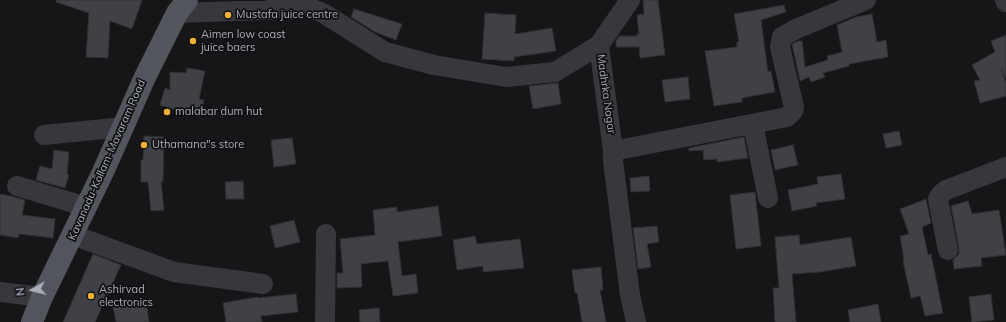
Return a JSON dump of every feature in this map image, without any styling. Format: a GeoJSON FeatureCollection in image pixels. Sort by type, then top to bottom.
{"type":"FeatureCollection","features":[{"type":"Feature","properties":{"kind":"main road","name":"Kavanadu-Kollam-Mavaram Road"},"geometry":{"type":"LineString","coordinates":[[32,322],[42,297],[124,127],[145,77],[182,7]]}},
{"type":"Feature","properties":{"kind":"street","name":"Madhrka Nagar"},"geometry":{"type":"LineString","coordinates":[[630,0],[599,45],[614,151],[630,295],[636,322]]}},
{"type":"Feature","properties":{"kind":"street"},"geometry":{"type":"LineString","coordinates":[[614,151],[787,117],[793,111],[794,107],[780,47],[782,37],[796,29],[866,0]]}},
{"type":"Feature","properties":{"kind":"street"},"geometry":{"type":"LineString","coordinates":[[182,7],[267,10],[302,5],[323,13],[385,52],[434,65],[506,77],[555,72],[599,45]]}},
{"type":"Feature","properties":{"kind":"street"},"geometry":{"type":"LineString","coordinates":[[753,124],[768,198]]}},
{"type":"Feature","properties":{"kind":"street"},"geometry":{"type":"LineString","coordinates":[[44,135],[124,127]]}},
{"type":"Feature","properties":{"kind":"street"},"geometry":{"type":"LineString","coordinates":[[948,250],[938,199],[941,194],[946,190],[1006,167]]}},
{"type":"Feature","properties":{"kind":"street"},"geometry":{"type":"LineString","coordinates":[[17,186],[87,206]]}},
{"type":"Feature","properties":{"kind":"street"},"geometry":{"type":"LineString","coordinates":[[325,322],[326,234]]}},
{"type":"Feature","properties":{"kind":"street"},"geometry":{"type":"LineString","coordinates":[[73,235],[174,272],[263,284]]}},
{"type":"Feature","properties":{"kind":"street"},"geometry":{"type":"LineString","coordinates":[[0,292],[42,297]]}},
{"type":"Feature","properties":{"kind":"building"},"geometry":{"type":"Polygon","coordinates":[[[56,0],[142,0],[132,29],[110,21],[108,58],[86,57],[89,13],[56,2],[56,0]]]}},
{"type":"Feature","properties":{"kind":"building"},"geometry":{"type":"Polygon","coordinates":[[[643,0],[658,0],[665,55],[640,58],[639,47],[616,47],[616,41],[619,36],[637,36],[637,34],[639,34],[637,15],[644,14],[643,0]]]}},
{"type":"Feature","properties":{"kind":"building"},"geometry":{"type":"Polygon","coordinates":[[[784,5],[786,12],[761,20],[768,72],[771,71],[775,92],[742,98],[742,102],[714,106],[705,51],[737,47],[737,42],[739,42],[734,14],[784,5]]]}},
{"type":"Feature","properties":{"kind":"building"},"geometry":{"type":"Polygon","coordinates":[[[354,9],[402,24],[396,40],[375,32],[351,17],[354,9]]]}},
{"type":"Feature","properties":{"kind":"building"},"geometry":{"type":"Polygon","coordinates":[[[485,13],[516,15],[515,34],[552,28],[556,51],[514,57],[514,61],[482,59],[485,13]]]}},
{"type":"Feature","properties":{"kind":"building"},"geometry":{"type":"Polygon","coordinates":[[[872,14],[877,42],[886,40],[888,57],[849,64],[849,66],[823,73],[825,77],[811,82],[809,77],[800,81],[792,44],[802,41],[805,67],[828,60],[827,56],[842,52],[837,25],[856,17],[872,14]]]}},
{"type":"Feature","properties":{"kind":"building"},"geometry":{"type":"Polygon","coordinates":[[[1006,35],[1006,77],[1002,70],[1006,83],[1006,96],[980,103],[974,81],[980,80],[972,65],[995,52],[991,41],[1006,35]]]}},
{"type":"Feature","properties":{"kind":"building"},"geometry":{"type":"Polygon","coordinates":[[[187,68],[205,71],[199,99],[204,100],[200,117],[160,105],[165,88],[170,90],[170,72],[186,73],[187,68]]]}},
{"type":"Feature","properties":{"kind":"building"},"geometry":{"type":"Polygon","coordinates":[[[688,77],[690,99],[665,102],[662,80],[688,77]]]}},
{"type":"Feature","properties":{"kind":"building"},"geometry":{"type":"Polygon","coordinates":[[[558,83],[561,104],[533,109],[529,86],[558,83]]]}},
{"type":"Feature","properties":{"kind":"building"},"geometry":{"type":"Polygon","coordinates":[[[899,131],[902,145],[886,148],[883,134],[899,131]]]}},
{"type":"Feature","properties":{"kind":"building"},"geometry":{"type":"Polygon","coordinates":[[[144,136],[164,137],[163,182],[161,182],[164,210],[151,211],[148,182],[141,182],[141,160],[143,160],[144,136]]]}},
{"type":"Feature","properties":{"kind":"building"},"geometry":{"type":"Polygon","coordinates":[[[744,137],[748,158],[717,162],[717,159],[704,160],[703,150],[689,151],[689,148],[744,137]]]}},
{"type":"Feature","properties":{"kind":"building"},"geometry":{"type":"Polygon","coordinates":[[[292,138],[296,164],[274,167],[271,140],[292,138]]]}},
{"type":"Feature","properties":{"kind":"building"},"geometry":{"type":"Polygon","coordinates":[[[793,145],[798,165],[775,170],[771,150],[793,145]]]}},
{"type":"Feature","properties":{"kind":"building"},"geometry":{"type":"Polygon","coordinates":[[[54,150],[69,152],[67,174],[69,175],[65,188],[36,180],[40,166],[52,169],[54,150]]]}},
{"type":"Feature","properties":{"kind":"building"},"geometry":{"type":"Polygon","coordinates":[[[841,174],[845,199],[816,203],[817,206],[792,211],[788,190],[818,184],[817,177],[841,174]]]}},
{"type":"Feature","properties":{"kind":"building"},"geometry":{"type":"Polygon","coordinates":[[[649,176],[650,191],[631,192],[630,178],[649,176]]]}},
{"type":"Feature","properties":{"kind":"building"},"geometry":{"type":"Polygon","coordinates":[[[243,181],[244,199],[226,199],[225,182],[243,181]]]}},
{"type":"Feature","properties":{"kind":"building"},"geometry":{"type":"Polygon","coordinates":[[[755,192],[761,246],[736,249],[730,195],[755,192]]]}},
{"type":"Feature","properties":{"kind":"building"},"geometry":{"type":"Polygon","coordinates":[[[0,194],[25,200],[22,215],[55,219],[53,238],[19,234],[18,238],[0,235],[0,194]]]}},
{"type":"Feature","properties":{"kind":"building"},"geometry":{"type":"Polygon","coordinates":[[[926,199],[931,223],[922,227],[928,255],[931,254],[943,313],[925,316],[920,296],[911,298],[903,261],[900,236],[909,234],[900,209],[926,199]]]}},
{"type":"Feature","properties":{"kind":"building"},"geometry":{"type":"Polygon","coordinates":[[[968,201],[972,214],[999,210],[1006,255],[981,258],[982,266],[954,269],[953,260],[959,254],[959,248],[951,206],[968,201]]]}},
{"type":"Feature","properties":{"kind":"building"},"geometry":{"type":"Polygon","coordinates":[[[438,206],[442,236],[398,242],[402,276],[416,274],[418,293],[393,296],[388,261],[361,264],[362,287],[337,288],[337,273],[343,273],[340,239],[375,235],[373,210],[397,207],[397,212],[438,206]]]}},
{"type":"Feature","properties":{"kind":"building"},"geometry":{"type":"Polygon","coordinates":[[[294,220],[300,242],[275,248],[270,226],[294,220]]]}},
{"type":"Feature","properties":{"kind":"building"},"geometry":{"type":"Polygon","coordinates":[[[657,226],[659,242],[647,244],[651,267],[638,269],[633,228],[657,226]]]}},
{"type":"Feature","properties":{"kind":"building"},"geometry":{"type":"Polygon","coordinates":[[[799,235],[800,245],[851,237],[856,266],[820,272],[792,274],[796,322],[775,322],[773,288],[779,288],[775,237],[799,235]]]}},
{"type":"Feature","properties":{"kind":"building"},"geometry":{"type":"Polygon","coordinates":[[[475,236],[477,244],[520,239],[524,268],[483,272],[483,266],[457,270],[453,240],[475,236]]]}},
{"type":"Feature","properties":{"kind":"building","name":"Ashirvad electronics"},"geometry":{"type":"Polygon","coordinates":[[[93,254],[121,265],[95,322],[63,322],[93,254]]]}},
{"type":"Feature","properties":{"kind":"building"},"geometry":{"type":"Polygon","coordinates":[[[601,267],[603,290],[600,290],[606,322],[582,322],[577,293],[575,293],[572,270],[601,267]]]}},
{"type":"Feature","properties":{"kind":"building"},"geometry":{"type":"Polygon","coordinates":[[[296,294],[298,312],[261,316],[262,322],[226,322],[223,303],[257,297],[296,294]]]}},
{"type":"Feature","properties":{"kind":"building"},"geometry":{"type":"Polygon","coordinates":[[[991,294],[994,320],[972,322],[969,297],[991,294]]]}},
{"type":"Feature","properties":{"kind":"building"},"geometry":{"type":"Polygon","coordinates":[[[146,301],[149,322],[116,322],[113,307],[146,301]]]}},
{"type":"Feature","properties":{"kind":"building"},"geometry":{"type":"Polygon","coordinates":[[[878,304],[881,322],[850,322],[848,310],[878,304]]]}},
{"type":"Feature","properties":{"kind":"building"},"geometry":{"type":"Polygon","coordinates":[[[379,308],[380,322],[360,322],[359,310],[379,308]]]}},
{"type":"Feature","properties":{"kind":"place","name":"Mustafa juice centre"},"geometry":{"type":"Point","coordinates":[228,15]}},
{"type":"Feature","properties":{"kind":"place","name":"Aimen low coast juice baers"},"geometry":{"type":"Point","coordinates":[193,41]}},
{"type":"Feature","properties":{"kind":"place","name":"malabar dum hut"},"geometry":{"type":"Point","coordinates":[167,112]}},
{"type":"Feature","properties":{"kind":"place","name":"Uthamana\"s store"},"geometry":{"type":"Point","coordinates":[144,145]}},
{"type":"Feature","properties":{"kind":"place","name":"Ashirvad electronics"},"geometry":{"type":"Point","coordinates":[91,296]}}]}
